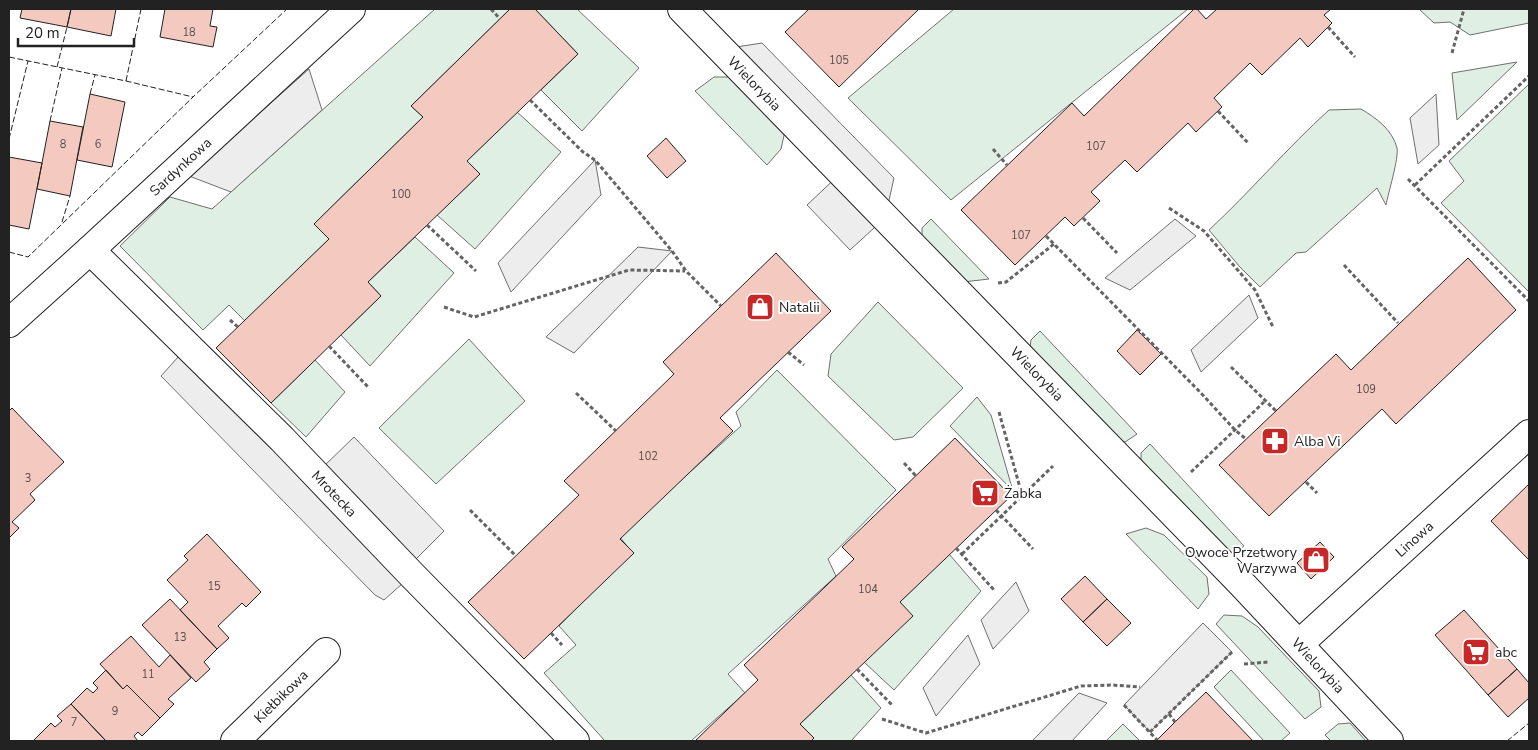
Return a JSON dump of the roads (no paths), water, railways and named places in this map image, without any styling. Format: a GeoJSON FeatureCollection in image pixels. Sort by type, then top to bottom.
{"type":"FeatureCollection","features":[{"type":"Feature","properties":{"kind":"street","name":"Sardynkowa"},"geometry":{"type":"LineString","coordinates":[[9,322],[90,250],[351,9]]}},
{"type":"Feature","properties":{"kind":"street","name":"Wielorybia"},"geometry":{"type":"LineString","coordinates":[[682,9],[1299,644],[1389,741]]}},
{"type":"Feature","properties":{"kind":"street","name":"Mrotecka"},"geometry":{"type":"LineString","coordinates":[[90,250],[293,450],[412,575],[575,741]]}},
{"type":"Feature","properties":{"kind":"street","name":"Linowa"},"geometry":{"type":"LineString","coordinates":[[1299,644],[1529,434]]}},
{"type":"Feature","properties":{"kind":"street","name":"Kiełbikowa"},"geometry":{"type":"LineString","coordinates":[[235,741],[326,652]]}},
{"type":"Feature","properties":{"kind":"place","name":"Natalii"},"geometry":{"type":"Point","coordinates":[760,307]}},
{"type":"Feature","properties":{"kind":"place","name":"Alba Vi"},"geometry":{"type":"Point","coordinates":[1275,441]}},
{"type":"Feature","properties":{"kind":"place","name":"Żabka"},"geometry":{"type":"Point","coordinates":[985,493]}},
{"type":"Feature","properties":{"kind":"place","name":"Owoce Przetwory Warzywa"},"geometry":{"type":"Point","coordinates":[1316,560]}},
{"type":"Feature","properties":{"kind":"place","name":"abc"},"geometry":{"type":"Point","coordinates":[1476,652]}}]}
